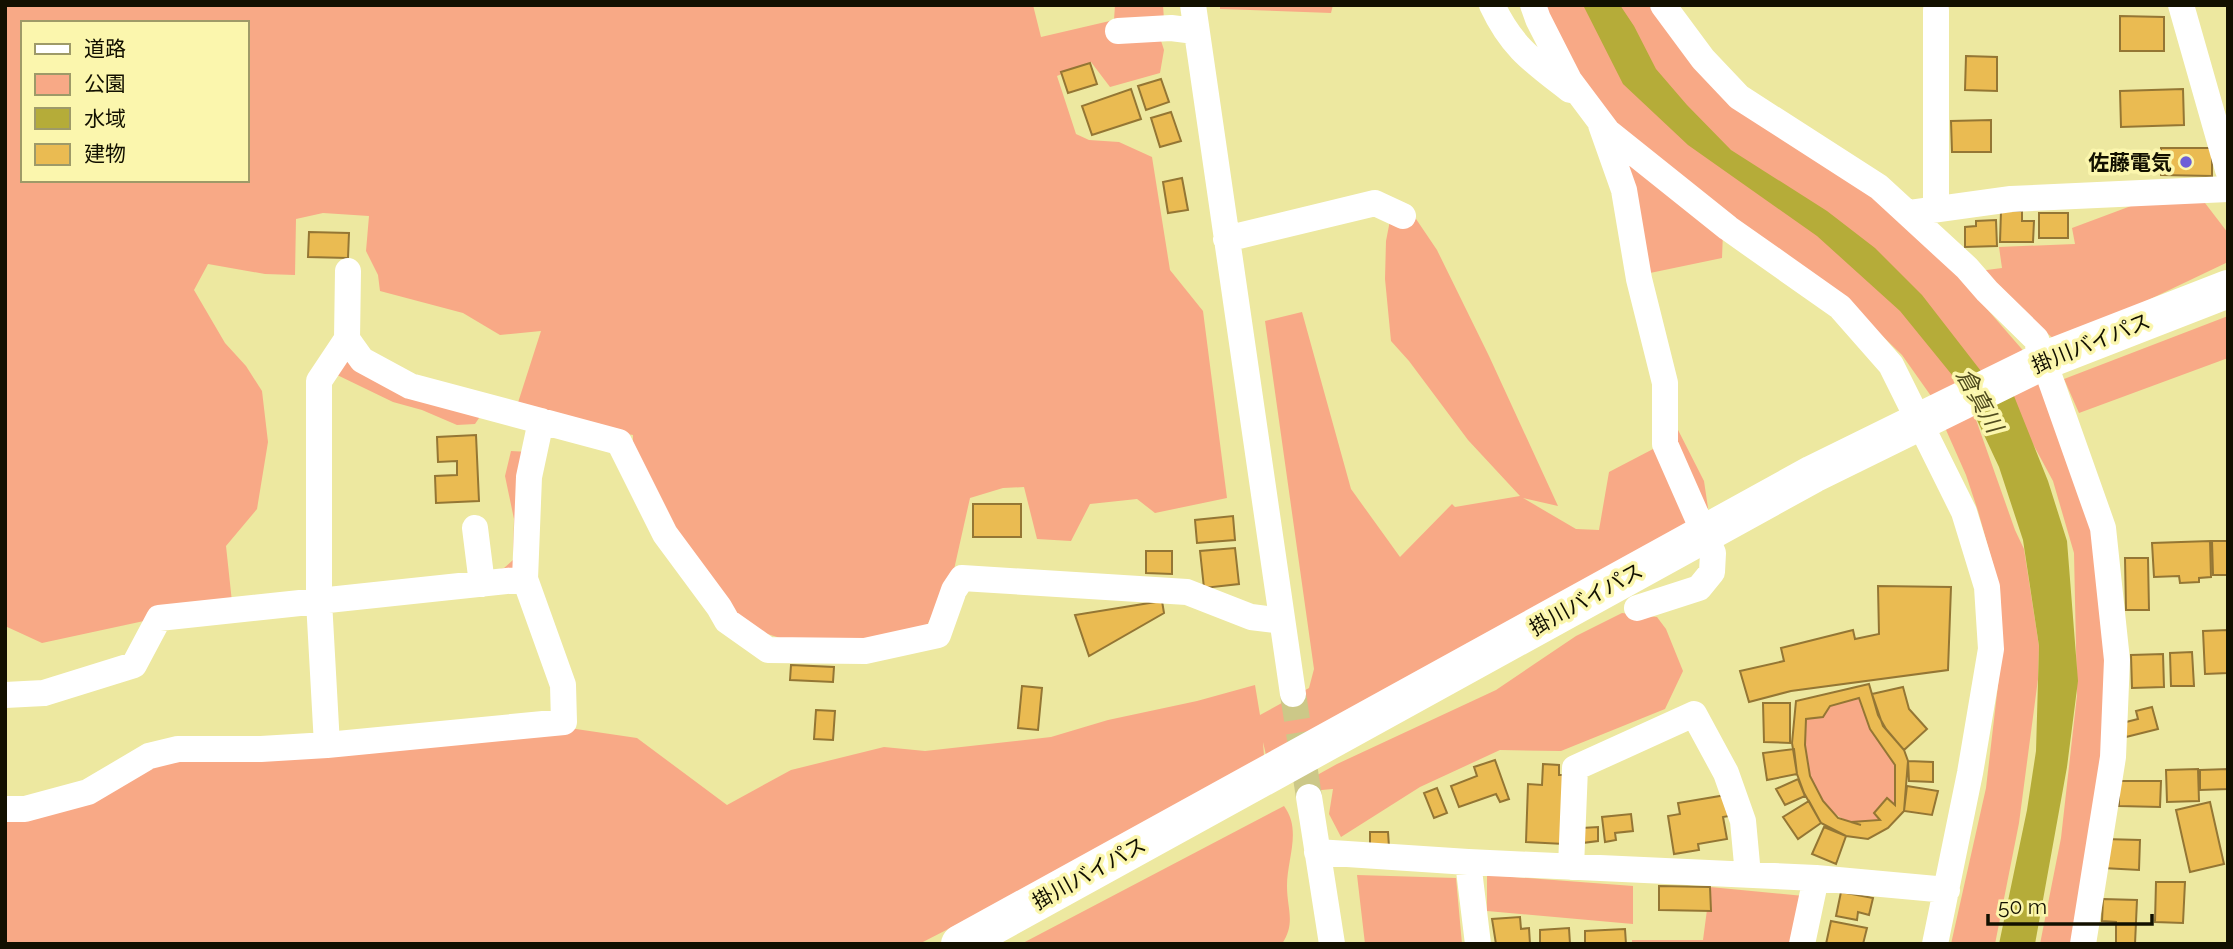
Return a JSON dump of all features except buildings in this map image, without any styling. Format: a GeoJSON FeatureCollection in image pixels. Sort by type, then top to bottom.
{"type":"FeatureCollection","features":[{"type":"Feature","properties":{"kind":"highway","name":"掛川バイパス"},"geometry":{"type":"LineString","coordinates":[[960,944],[1813,474],[2043,361],[2224,289]]}},
{"type":"Feature","properties":{"kind":"street"},"geometry":{"type":"LineString","coordinates":[[1492,5],[1503,30],[1527,57],[1592,111],[1623,190],[1639,279],[1665,383],[1665,444],[1713,553],[1712,572],[1699,588],[1637,608]]}},
{"type":"Feature","properties":{"kind":"street"},"geometry":{"type":"LineString","coordinates":[[1533,5],[1569,80],[1608,132],[1728,228],[1840,307],[1891,365],[1964,512],[1987,587],[1990,649],[1970,772],[1935,944]]}},
{"type":"Feature","properties":{"kind":"street"},"geometry":{"type":"LineString","coordinates":[[1662,5],[1703,59],[1739,97],[1879,187],[1923,211],[2035,339],[2103,528],[2117,660],[2114,743],[2083,944]]}},
{"type":"Feature","properties":{"kind":"street"},"geometry":{"type":"LineString","coordinates":[[2181,5],[2228,170]]}},
{"type":"Feature","properties":{"kind":"street"},"geometry":{"type":"LineString","coordinates":[[1923,211],[1936,10]]}},
{"type":"Feature","properties":{"kind":"street"},"geometry":{"type":"LineString","coordinates":[[1118,32],[1171,28],[1194,18],[1293,694]]}},
{"type":"Feature","properties":{"kind":"street"},"geometry":{"type":"LineString","coordinates":[[1923,211],[2011,199],[2228,189]]}},
{"type":"Feature","properties":{"kind":"street"},"geometry":{"type":"LineString","coordinates":[[1226,239],[1375,203],[1402,216]]}},
{"type":"Feature","properties":{"kind":"street"},"geometry":{"type":"LineString","coordinates":[[327,745],[319,601],[319,382],[347,339],[348,271]]}},
{"type":"Feature","properties":{"kind":"street"},"geometry":{"type":"LineString","coordinates":[[347,339],[362,360],[410,386],[619,442],[664,534],[727,621],[768,650],[865,651],[938,635],[954,590],[962,578],[1187,592],[1251,617],[1282,621]]}},
{"type":"Feature","properties":{"kind":"street"},"geometry":{"type":"LineString","coordinates":[[5,808],[25,808],[88,792],[149,756],[178,748],[327,745],[564,722],[563,685],[525,579],[529,477],[541,421]]}},
{"type":"Feature","properties":{"kind":"street"},"geometry":{"type":"LineString","coordinates":[[475,528],[482,584]]}},
{"type":"Feature","properties":{"kind":"street"},"geometry":{"type":"LineString","coordinates":[[5,695],[44,693],[134,665],[159,618],[525,579]]}},
{"type":"Feature","properties":{"kind":"street"},"geometry":{"type":"LineString","coordinates":[[1571,867],[1575,768],[1694,714],[1726,773],[1739,809],[1743,821],[1748,875]]}},
{"type":"Feature","properties":{"kind":"street"},"geometry":{"type":"LineString","coordinates":[[1309,797],[1332,944]]}},
{"type":"Feature","properties":{"kind":"street"},"geometry":{"type":"LineString","coordinates":[[1317,852],[1468,862],[1816,878],[1947,890]]}},
{"type":"Feature","properties":{"kind":"street"},"geometry":{"type":"LineString","coordinates":[[1468,862],[1478,944]]}},
{"type":"Feature","properties":{"kind":"street"},"geometry":{"type":"LineString","coordinates":[[1802,944],[1816,878]]}},
{"type":"Feature","properties":{"kind":"green space"},"geometry":{"type":"Polygon","coordinates":[[[5,5],[1033,5],[1041,37],[1114,20],[1115,5],[1163,5],[1164,20],[1155,22],[1164,50],[1160,73],[1110,87],[1091,62],[1057,76],[1076,134],[1089,140],[1119,142],[1152,157],[1170,270],[1203,311],[1227,498],[1155,513],[1137,499],[1090,504],[1071,541],[1037,539],[1024,487],[1003,488],[970,498],[953,574],[920,639],[818,650],[727,621],[632,464],[633,435],[514,415],[541,331],[500,335],[463,313],[380,291],[378,275],[366,251],[369,216],[323,213],[296,219],[295,275],[265,274],[208,264],[194,290],[225,343],[246,366],[262,391],[268,442],[257,509],[226,546],[232,602],[42,643],[5,626],[5,5]]]}},
{"type":"Feature","properties":{"kind":"green space"},"geometry":{"type":"Polygon","coordinates":[[[1220,5],[1333,5],[1331,13],[1220,9],[1220,5]]]}},
{"type":"Feature","properties":{"kind":"green space"},"geometry":{"type":"Polygon","coordinates":[[[1537,5],[1662,5],[1710,66],[1914,225],[2027,355],[1974,414],[2024,549],[2039,646],[2038,679],[2019,823],[1995,944],[1951,944],[1986,788],[2002,651],[2000,589],[1966,475],[1931,396],[1902,355],[1832,287],[1608,132],[1537,5]]]}},
{"type":"Feature","properties":{"kind":"green space"},"geometry":{"type":"Polygon","coordinates":[[[1614,147],[1723,232],[1722,258],[1650,273],[1614,147]]]}},
{"type":"Feature","properties":{"kind":"green space"},"geometry":{"type":"Polygon","coordinates":[[[2139,203],[2205,203],[2228,233],[2228,262],[2058,343],[1979,271],[2002,268],[1999,247],[2075,244],[2072,228],[2139,203]]]}},
{"type":"Feature","properties":{"kind":"green space"},"geometry":{"type":"Polygon","coordinates":[[[1393,205],[1412,213],[1437,250],[1558,506],[1523,498],[1576,529],[1599,530],[1609,472],[1655,448],[1675,424],[1704,481],[1708,508],[1678,531],[1266,755],[1263,742],[1264,756],[1102,850],[919,944],[5,944],[5,808],[155,765],[210,756],[498,728],[576,729],[637,738],[727,805],[791,770],[884,747],[925,751],[1051,737],[1108,720],[1197,701],[1255,685],[1260,715],[1309,688],[1314,669],[1265,321],[1302,312],[1351,489],[1400,557],[1452,504],[1455,507],[1520,496],[1468,440],[1391,341],[1385,279],[1386,241],[1393,205]]]}},
{"type":"Feature","properties":{"kind":"green space"},"geometry":{"type":"Polygon","coordinates":[[[2228,316],[2228,358],[2079,413],[2064,379],[2228,316]]]}},
{"type":"Feature","properties":{"kind":"green space"},"geometry":{"type":"Polygon","coordinates":[[[345,358],[481,415],[475,424],[457,425],[422,410],[393,402],[333,373],[345,358]]]}},
{"type":"Feature","properties":{"kind":"green space"},"geometry":{"type":"Polygon","coordinates":[[[2041,379],[2092,518],[2113,663],[2076,944],[2040,944],[2061,838],[2077,695],[2074,553],[2053,481],[2007,396],[2041,379]]]}},
{"type":"Feature","properties":{"kind":"green space"},"geometry":{"type":"Polygon","coordinates":[[[511,451],[529,452],[523,575],[483,573],[504,568],[513,560],[514,519],[505,476],[511,451]]]}},
{"type":"Feature","properties":{"kind":"green space"},"geometry":{"type":"Polygon","coordinates":[[[1622,613],[1657,617],[1666,629],[1683,671],[1665,709],[1561,751],[1500,750],[1420,787],[1341,837],[1329,814],[1333,789],[1310,791],[1310,779],[1496,690],[1576,636],[1622,613]]]}},
{"type":"Feature","properties":{"kind":"green space"},"geometry":{"type":"Polygon","coordinates":[[[1859,698],[1870,729],[1895,765],[1895,805],[1886,798],[1874,812],[1880,820],[1854,822],[1861,825],[1846,821],[1833,812],[1822,799],[1808,768],[1804,751],[1806,719],[1823,717],[1830,706],[1859,698]]]}},
{"type":"Feature","properties":{"kind":"green space"},"geometry":{"type":"Polygon","coordinates":[[[1284,806],[1289,815],[1293,835],[1287,886],[1290,922],[1282,944],[1021,944],[1284,806]]]}},
{"type":"Feature","properties":{"kind":"green space"},"geometry":{"type":"Polygon","coordinates":[[[1357,875],[1456,878],[1462,944],[1365,944],[1357,875]]]}},
{"type":"Feature","properties":{"kind":"green space"},"geometry":{"type":"Polygon","coordinates":[[[1487,875],[1633,886],[1633,924],[1487,911],[1487,875]]]}},
{"type":"Feature","properties":{"kind":"green space"},"geometry":{"type":"Polygon","coordinates":[[[1710,887],[1804,896],[1790,944],[1632,944],[1632,940],[1703,940],[1710,887]]]}},
{"type":"Feature","properties":{"kind":"water","name":"倉真川"},"geometry":{"type":"Polygon","coordinates":[[[1583,5],[1620,5],[1656,69],[1731,150],[1827,211],[1875,248],[1922,295],[1984,375],[2002,366],[2048,481],[2067,541],[2078,681],[2067,767],[2035,944],[1999,944],[2027,810],[2036,751],[2039,646],[2023,540],[1999,467],[1961,386],[1900,311],[1817,236],[1688,145],[1623,84],[1583,5]]]}},
{"type":"Feature","properties":{"kind":"tunnel"},"geometry":{"type":"LineString","coordinates":[[1293,694],[1309,797]]}},
{"type":"Feature","properties":{"kind":"place","name":"佐藤電気"},"geometry":{"type":"Point","coordinates":[2186,162]}}]}
